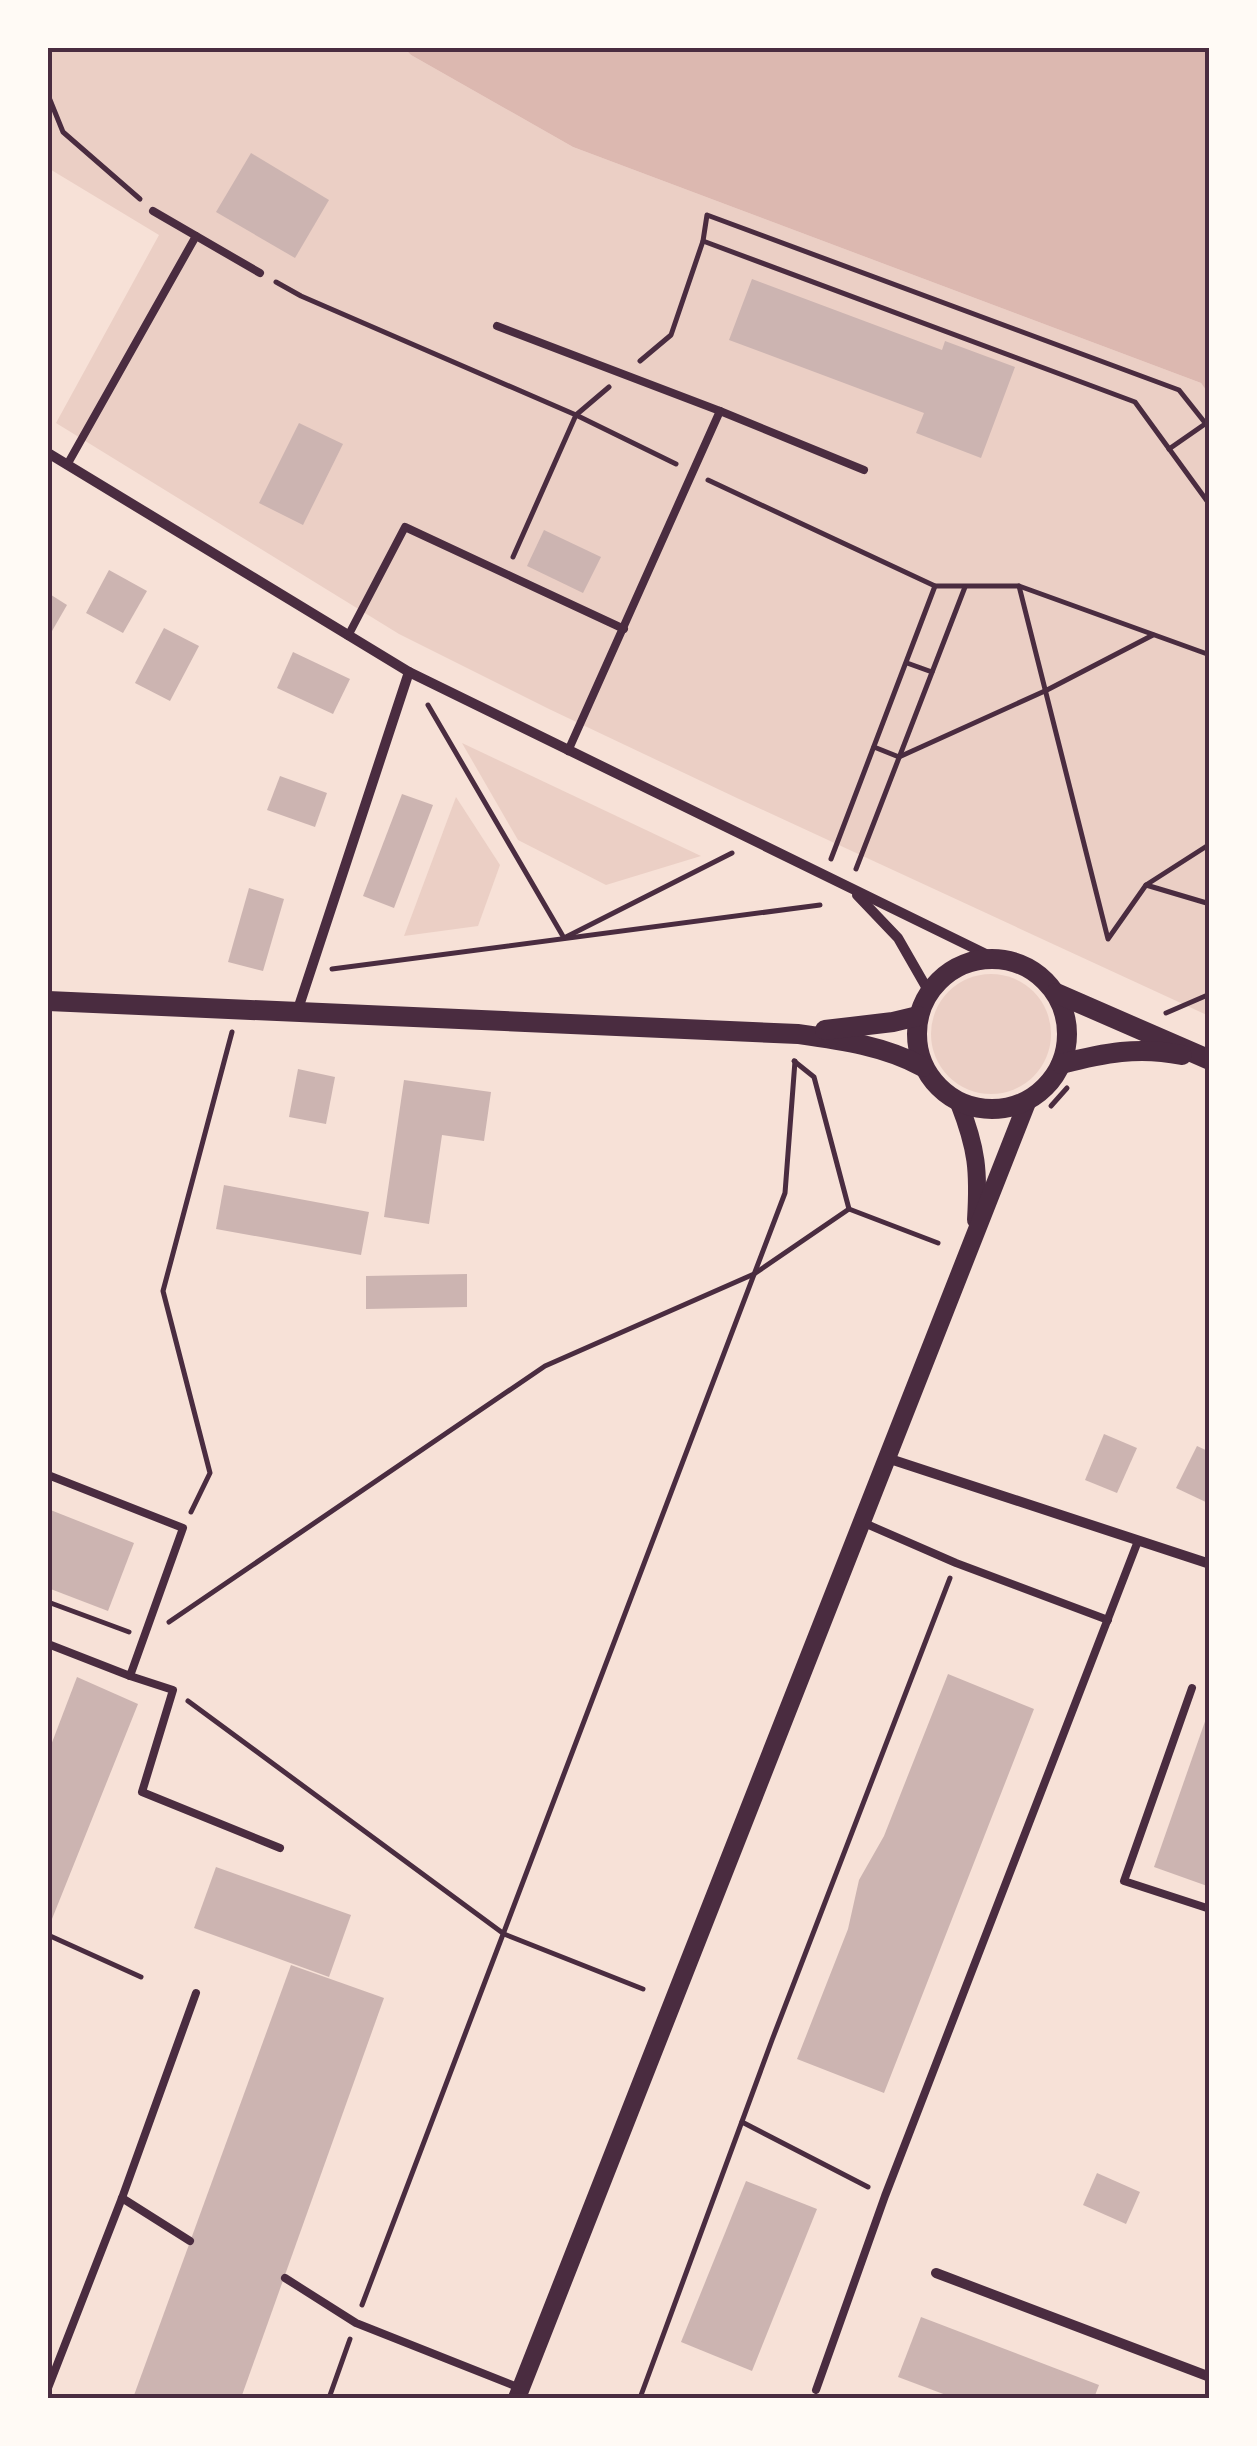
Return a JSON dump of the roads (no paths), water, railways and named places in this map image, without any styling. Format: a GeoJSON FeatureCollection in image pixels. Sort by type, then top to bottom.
{"type":"FeatureCollection","features":[{"type":"Feature","properties":{"kind":"main road"},"geometry":{"type":"LineString","coordinates":[[994,958],[1018,963],[1039,974],[1056,993],[1066,1016],[1068,1040],[1061,1064],[1047,1085],[1028,1100],[1006,1108],[982,1110],[960,1103],[939,1089],[923,1067],[916,1042],[918,1016],[929,992],[947,974],[969,962],[994,958]]}},
{"type":"Feature","properties":{"kind":"main road"},"geometry":{"type":"LineString","coordinates":[[1056,993],[1210,1060]]}},
{"type":"Feature","properties":{"kind":"main road"},"geometry":{"type":"LineString","coordinates":[[48,1001],[798,1034],[854,1042],[905,1057],[923,1067]]}},
{"type":"Feature","properties":{"kind":"main road"},"geometry":{"type":"LineString","coordinates":[[798,1034],[918,1016]]}},
{"type":"Feature","properties":{"kind":"main road"},"geometry":{"type":"LineString","coordinates":[[1061,1064],[1107,1052],[1134,1050],[1210,1060]]}},
{"type":"Feature","properties":{"kind":"street"},"geometry":{"type":"LineString","coordinates":[[48,453],[409,672],[994,958]]}},
{"type":"Feature","properties":{"kind":"street"},"geometry":{"type":"LineString","coordinates":[[298,1012],[409,672]]}},
{"type":"Feature","properties":{"kind":"street"},"geometry":{"type":"LineString","coordinates":[[849,888],[898,938],[929,992]]}},
{"type":"Feature","properties":{"kind":"street"},"geometry":{"type":"LineString","coordinates":[[519,2394],[1028,1100]]}},
{"type":"Feature","properties":{"kind":"street"},"geometry":{"type":"LineString","coordinates":[[960,1103],[977,1160],[975,1236]]}},
{"type":"Feature","properties":{"kind":"street"},"geometry":{"type":"LineString","coordinates":[[887,1458],[1210,1564]]}},
{"type":"Feature","properties":{"kind":"street"},"geometry":{"type":"LineString","coordinates":[[936,2273],[1210,2377]]}},
{"type":"Feature","properties":{"kind":"lane"},"geometry":{"type":"LineString","coordinates":[[153,211],[260,273]]}},
{"type":"Feature","properties":{"kind":"lane"},"geometry":{"type":"LineString","coordinates":[[66,465],[196,236]]}},
{"type":"Feature","properties":{"kind":"lane"},"geometry":{"type":"LineString","coordinates":[[498,326],[864,470]]}},
{"type":"Feature","properties":{"kind":"lane"},"geometry":{"type":"LineString","coordinates":[[568,752],[720,411]]}},
{"type":"Feature","properties":{"kind":"lane"},"geometry":{"type":"LineString","coordinates":[[348,636],[405,527],[624,628]]}},
{"type":"Feature","properties":{"kind":"lane"},"geometry":{"type":"LineString","coordinates":[[48,1475],[184,1528],[130,1676]]}},
{"type":"Feature","properties":{"kind":"lane"},"geometry":{"type":"LineString","coordinates":[[862,1522],[956,1563],[1108,1620]]}},
{"type":"Feature","properties":{"kind":"lane"},"geometry":{"type":"LineString","coordinates":[[816,2390],[885,2196],[1138,1541]]}},
{"type":"Feature","properties":{"kind":"lane"},"geometry":{"type":"LineString","coordinates":[[48,1644],[173,1690],[142,1792],[280,1848]]}},
{"type":"Feature","properties":{"kind":"lane"},"geometry":{"type":"LineString","coordinates":[[1192,1688],[1124,1881],[1210,1909]]}},
{"type":"Feature","properties":{"kind":"lane"},"geometry":{"type":"LineString","coordinates":[[48,2388],[196,1993]]}},
{"type":"Feature","properties":{"kind":"lane"},"geometry":{"type":"LineString","coordinates":[[122,2198],[190,2242]]}},
{"type":"Feature","properties":{"kind":"lane"},"geometry":{"type":"LineString","coordinates":[[285,2278],[356,2323],[519,2394]]}}]}
